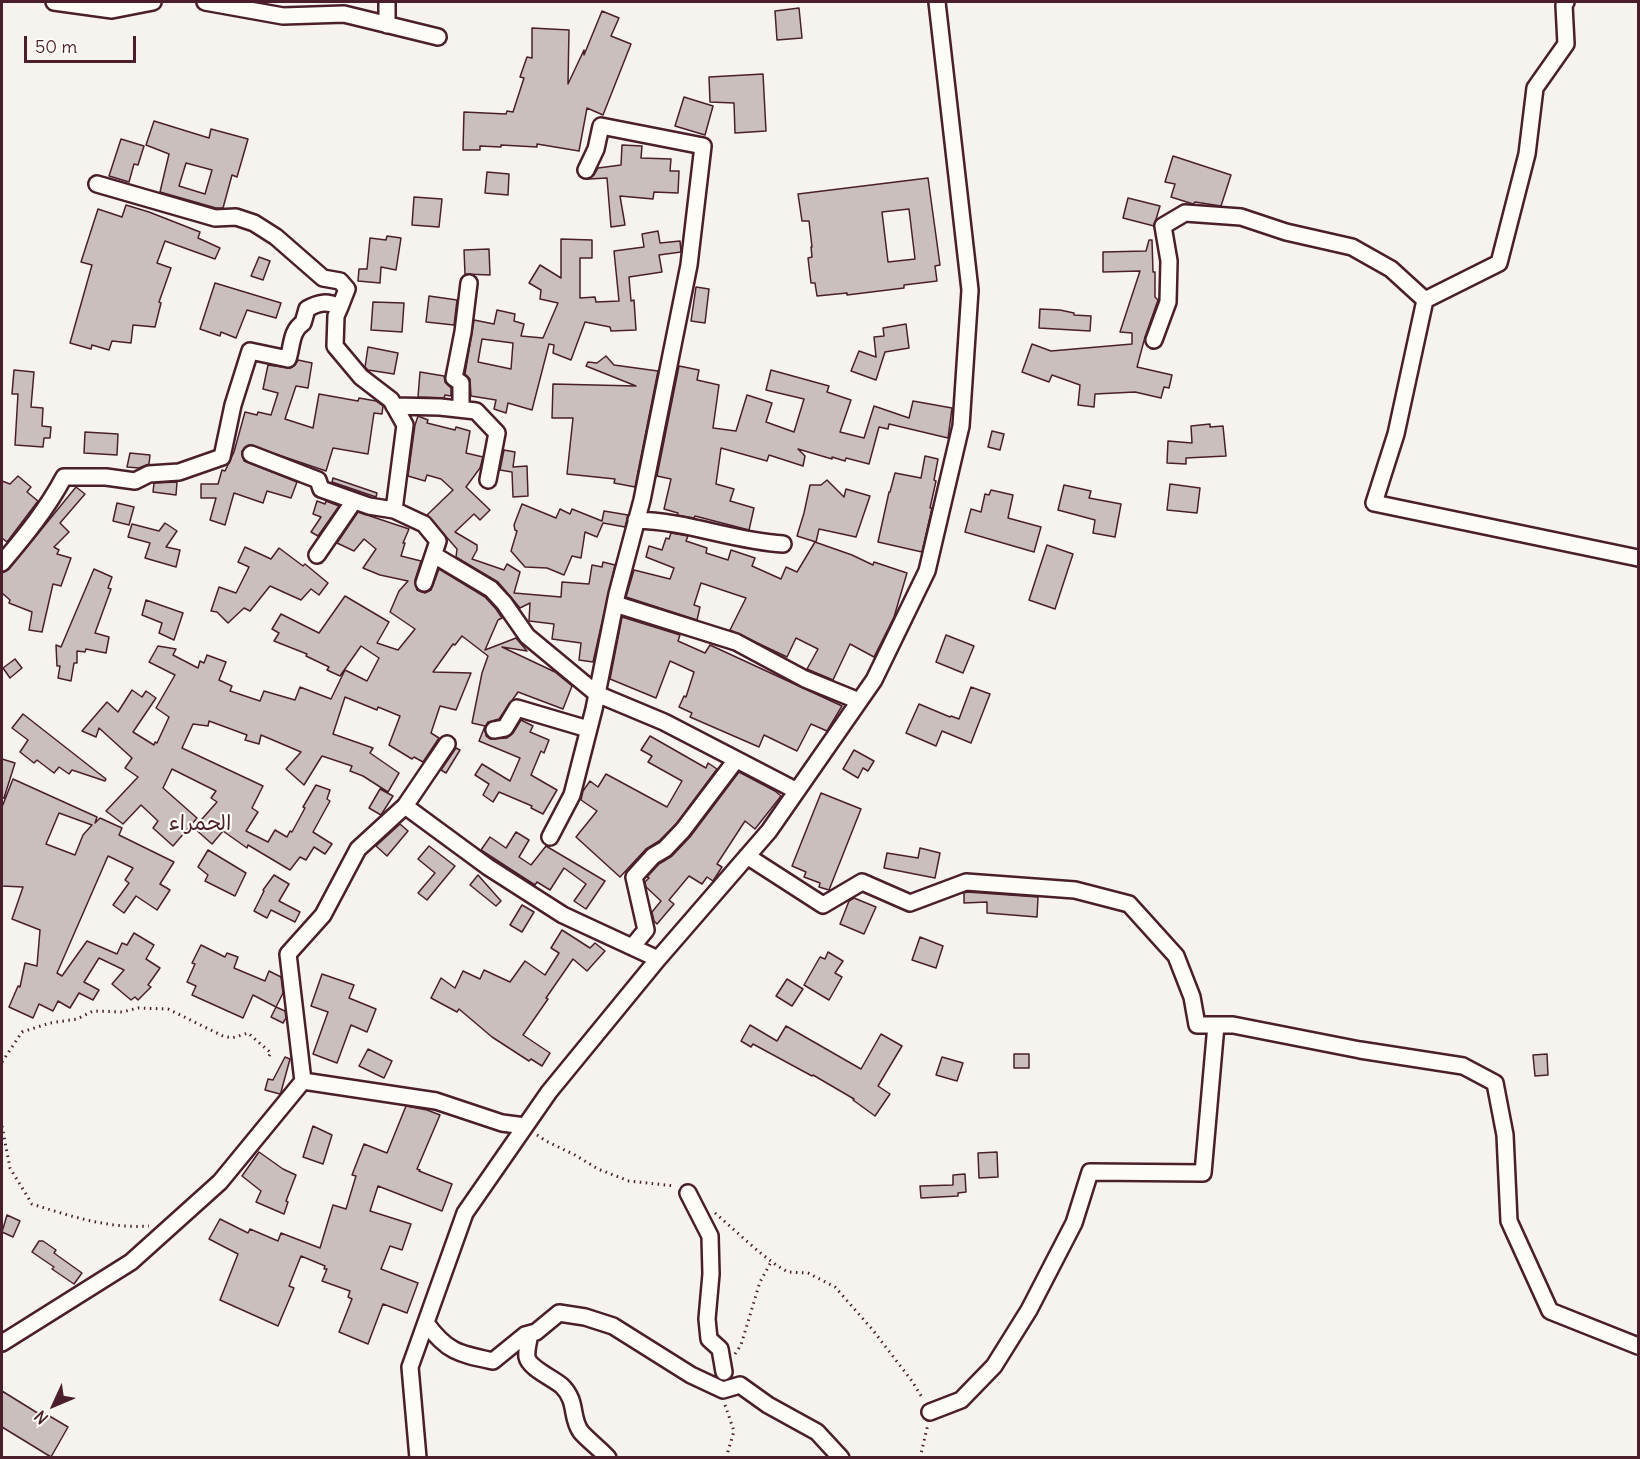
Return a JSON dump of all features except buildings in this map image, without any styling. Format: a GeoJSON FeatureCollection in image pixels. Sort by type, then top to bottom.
{"type":"FeatureCollection","features":[{"type":"Feature","properties":{"kind":"street"},"geometry":{"type":"LineString","coordinates":[[54,2],[112,10],[153,2]]}},
{"type":"Feature","properties":{"kind":"street"},"geometry":{"type":"LineString","coordinates":[[205,2],[283,16],[344,14],[438,37]]}},
{"type":"Feature","properties":{"kind":"street"},"geometry":{"type":"LineString","coordinates":[[387,2],[387,25]]}},
{"type":"Feature","properties":{"kind":"street"},"geometry":{"type":"LineString","coordinates":[[418,1458],[410,1367],[465,1213],[549,1092],[658,959],[769,831],[874,680],[927,571],[961,426],[970,290],[937,2]]}},
{"type":"Feature","properties":{"kind":"street"},"geometry":{"type":"LineString","coordinates":[[1425,300],[1499,263],[1527,154],[1535,88],[1566,44],[1564,4],[1566,2]]}},
{"type":"Feature","properties":{"kind":"street"},"geometry":{"type":"LineString","coordinates":[[550,837],[572,795],[636,520],[689,265],[703,146],[601,126],[596,149],[586,170]]}},
{"type":"Feature","properties":{"kind":"street"},"geometry":{"type":"LineString","coordinates":[[97,184],[215,218],[236,217],[254,224],[276,237],[323,278],[340,281],[347,288],[336,316],[335,346],[361,377],[391,400],[405,425],[394,510]]}},
{"type":"Feature","properties":{"kind":"street"},"geometry":{"type":"LineString","coordinates":[[1154,340],[1168,302],[1169,261],[1163,226],[1185,213],[1241,217],[1286,232],[1352,247],[1391,269],[1425,300]]}},
{"type":"Feature","properties":{"kind":"street"},"geometry":{"type":"LineString","coordinates":[[461,410],[461,382],[454,378],[469,283]]}},
{"type":"Feature","properties":{"kind":"street"},"geometry":{"type":"LineString","coordinates":[[1425,300],[1396,434],[1374,503],[1638,558]]}},
{"type":"Feature","properties":{"kind":"street"},"geometry":{"type":"LineString","coordinates":[[2,563],[24,538],[64,477],[106,477],[135,481],[149,474],[179,472],[222,457],[236,396],[250,351],[288,359],[291,343],[308,309],[316,304],[330,302],[340,306]]}},
{"type":"Feature","properties":{"kind":"street"},"geometry":{"type":"LineString","coordinates":[[394,406],[440,407],[476,411],[497,433],[488,480]]}},
{"type":"Feature","properties":{"kind":"street"},"geometry":{"type":"LineString","coordinates":[[251,454],[318,480],[321,489],[369,506],[394,510],[424,524],[438,541],[424,583]]}},
{"type":"Feature","properties":{"kind":"street"},"geometry":{"type":"LineString","coordinates":[[317,555],[354,501]]}},
{"type":"Feature","properties":{"kind":"street"},"geometry":{"type":"LineString","coordinates":[[636,520],[660,520],[758,543],[783,544]]}},
{"type":"Feature","properties":{"kind":"street"},"geometry":{"type":"LineString","coordinates":[[434,555],[491,589],[504,603],[527,636],[597,694],[664,722],[797,791]]}},
{"type":"Feature","properties":{"kind":"street"},"geometry":{"type":"LineString","coordinates":[[615,604],[736,642],[806,679],[859,701]]}},
{"type":"Feature","properties":{"kind":"street"},"geometry":{"type":"LineString","coordinates":[[494,730],[505,728],[517,708],[588,729]]}},
{"type":"Feature","properties":{"kind":"street"},"geometry":{"type":"LineString","coordinates":[[2,1343],[131,1262],[220,1182],[303,1081],[288,954],[323,915],[358,849],[405,806],[447,744]]}},
{"type":"Feature","properties":{"kind":"street"},"geometry":{"type":"LineString","coordinates":[[632,947],[646,930],[634,876],[683,830],[736,759]]}},
{"type":"Feature","properties":{"kind":"street"},"geometry":{"type":"LineString","coordinates":[[405,806],[488,867],[563,915],[658,959]]}},
{"type":"Feature","properties":{"kind":"street"},"geometry":{"type":"LineString","coordinates":[[747,856],[823,905],[862,882],[910,903],[966,882],[1075,890],[1129,904],[1176,956],[1192,998],[1197,1025],[1233,1025],[1360,1050],[1463,1066],[1495,1083],[1505,1135],[1509,1221],[1550,1311],[1638,1346]]}},
{"type":"Feature","properties":{"kind":"street"},"geometry":{"type":"LineString","coordinates":[[930,1412],[961,1400],[994,1366],[1029,1310],[1074,1223],[1090,1172],[1203,1173],[1216,1025]]}},
{"type":"Feature","properties":{"kind":"street"},"geometry":{"type":"LineString","coordinates":[[303,1081],[436,1101],[502,1124],[525,1126]]}},
{"type":"Feature","properties":{"kind":"street"},"geometry":{"type":"LineString","coordinates":[[688,1193],[710,1236],[711,1274],[707,1319],[709,1339],[720,1349],[724,1372]]}},
{"type":"Feature","properties":{"kind":"street"},"geometry":{"type":"LineString","coordinates":[[426,1323],[437,1337],[460,1354],[493,1360],[525,1335],[536,1332],[559,1313],[585,1317],[613,1326],[691,1375],[723,1390],[740,1385],[768,1405],[817,1432],[841,1458]]}},
{"type":"Feature","properties":{"kind":"street"},"geometry":{"type":"LineString","coordinates":[[530,1334],[527,1357],[533,1366],[571,1396],[575,1419],[581,1431],[608,1458]]}},
{"type":"Feature","properties":{"kind":"path"},"geometry":{"type":"LineString","coordinates":[[2,1062],[22,1032],[50,1023],[77,1019],[93,1011],[122,1012],[138,1008],[168,1009],[222,1036],[232,1038],[248,1033],[271,1053],[267,1059]]}},
{"type":"Feature","properties":{"kind":"path"},"geometry":{"type":"LineString","coordinates":[[2,1126],[10,1168],[32,1204],[74,1217],[127,1227],[156,1226]]}},
{"type":"Feature","properties":{"kind":"path"},"geometry":{"type":"LineString","coordinates":[[525,1126],[546,1142],[575,1155],[598,1169],[629,1181],[677,1186],[688,1193]]}},
{"type":"Feature","properties":{"kind":"path"},"geometry":{"type":"LineString","coordinates":[[712,1210],[771,1262],[788,1272],[808,1273],[835,1287],[872,1329],[912,1381],[930,1412],[920,1458]]}},
{"type":"Feature","properties":{"kind":"path"},"geometry":{"type":"LineString","coordinates":[[724,1372],[741,1345],[760,1282],[771,1262]]}},
{"type":"Feature","properties":{"kind":"path"},"geometry":{"type":"LineString","coordinates":[[723,1390],[726,1411],[734,1431],[726,1458]]}},
{"type":"Feature","properties":{"kind":"district","name":"الحمراء"},"geometry":{"type":"Point","coordinates":[200,824]}}]}
